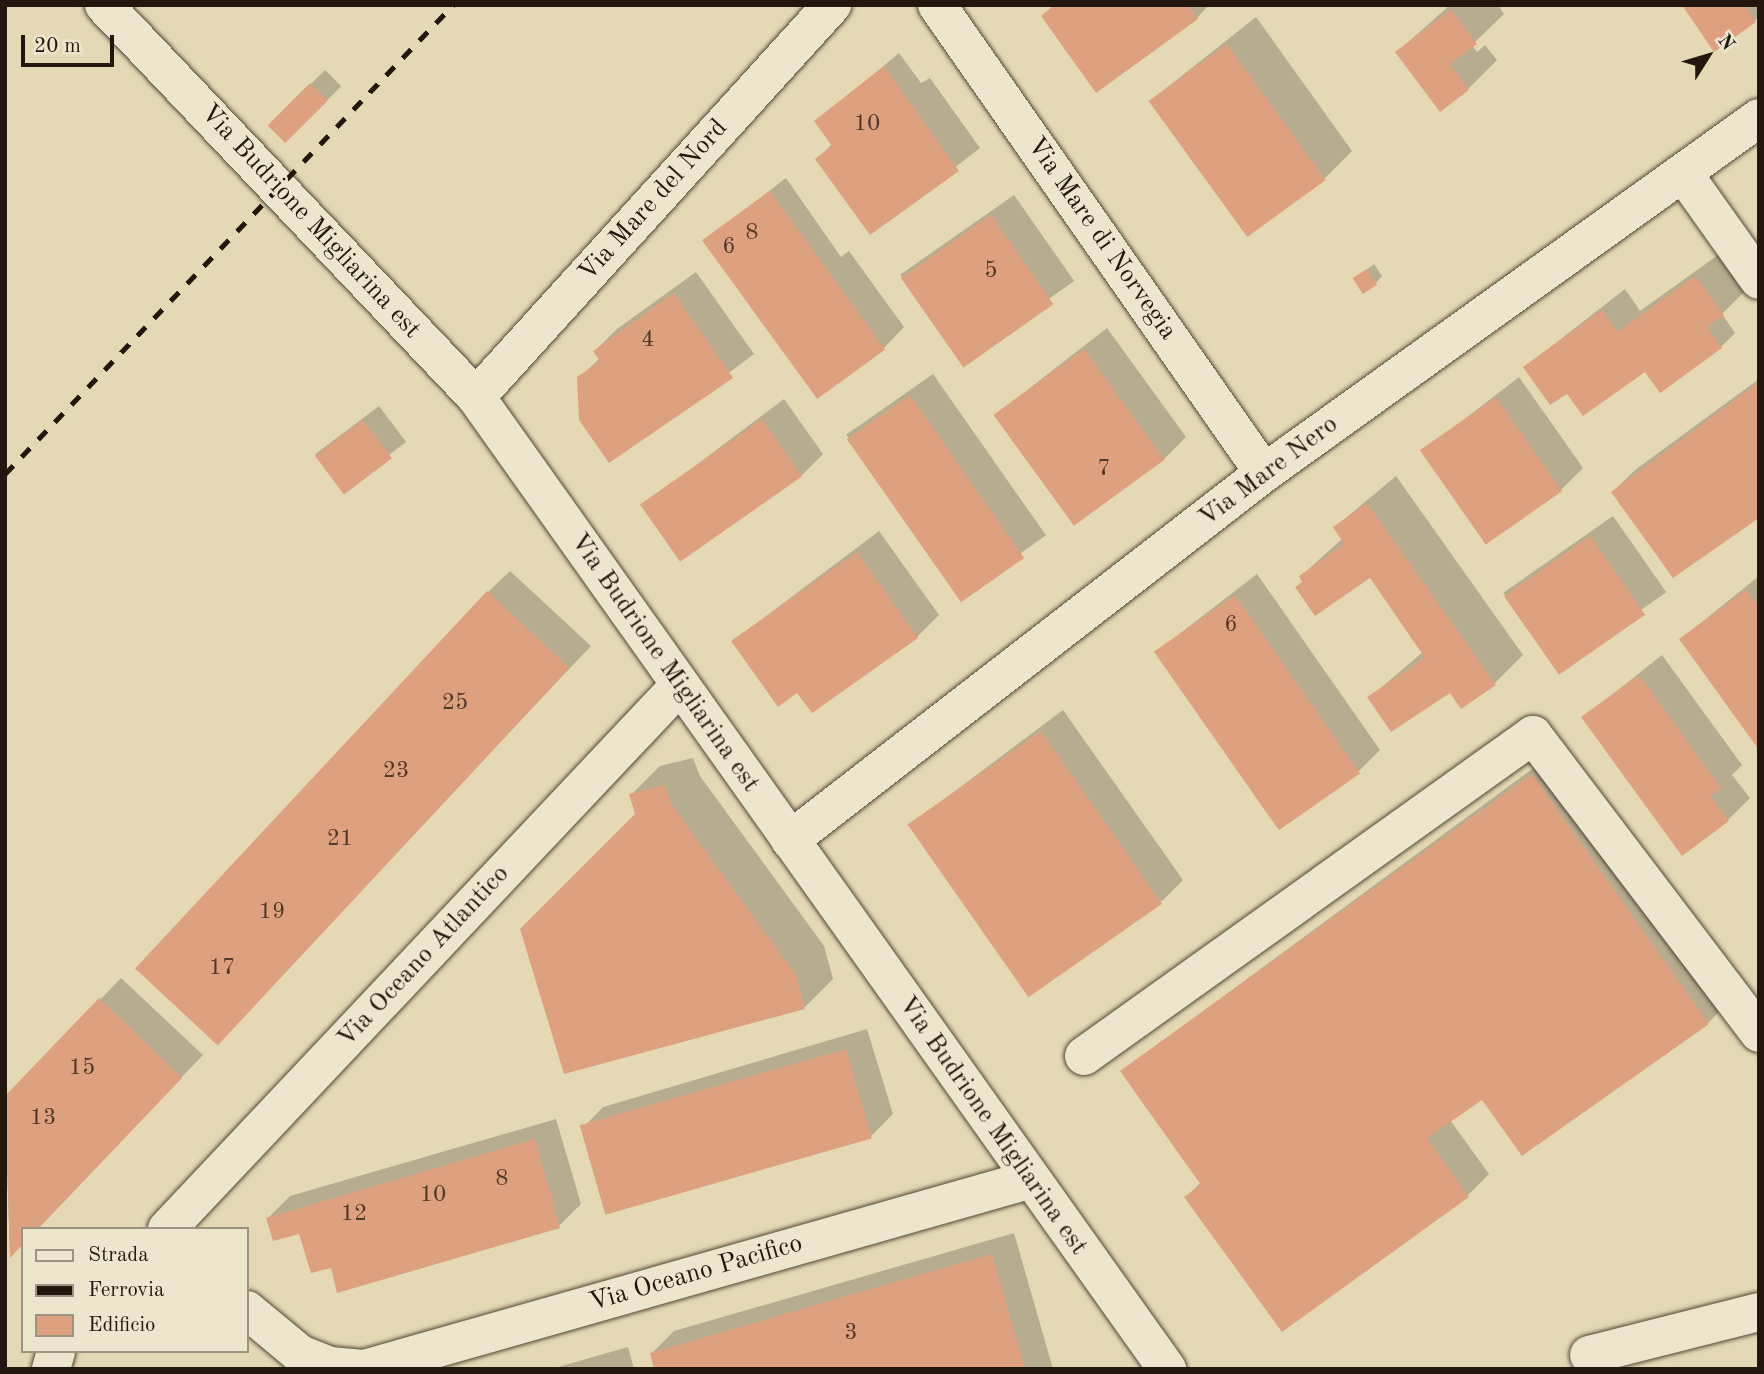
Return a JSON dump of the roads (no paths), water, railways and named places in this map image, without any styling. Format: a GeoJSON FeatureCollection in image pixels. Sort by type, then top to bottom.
{"type":"FeatureCollection","features":[{"type":"Feature","properties":{"kind":"street","name":"Via Budrione Migliarina est"},"geometry":{"type":"LineString","coordinates":[[104,5],[475,397],[1029,1180],[1167,1369]]}},
{"type":"Feature","properties":{"kind":"street","name":"Via Mare del Nord"},"geometry":{"type":"LineString","coordinates":[[475,397],[832,5]]}},
{"type":"Feature","properties":{"kind":"street","name":"Via Mare di Norvegia"},"geometry":{"type":"LineString","coordinates":[[937,5],[1264,474]]}},
{"type":"Feature","properties":{"kind":"street","name":"Via Mare Nero"},"geometry":{"type":"LineString","coordinates":[[790,840],[1264,474],[1759,118]]}},
{"type":"Feature","properties":{"kind":"street"},"geometry":{"type":"LineString","coordinates":[[1682,173],[1759,280]]}},
{"type":"Feature","properties":{"kind":"street","name":"Via Oceano Atlantico"},"geometry":{"type":"LineString","coordinates":[[169,1227],[680,685]]}},
{"type":"Feature","properties":{"kind":"street"},"geometry":{"type":"LineString","coordinates":[[1084,1056],[1533,735],[1759,1033]]}},
{"type":"Feature","properties":{"kind":"street","name":"Via Oceano Pacifico"},"geometry":{"type":"LineString","coordinates":[[248,1311],[300,1354],[330,1366],[364,1369],[1029,1180]]}},
{"type":"Feature","properties":{"kind":"street"},"geometry":{"type":"LineString","coordinates":[[1589,1355],[1759,1312]]}},
{"type":"Feature","properties":{"kind":"railway"},"geometry":{"type":"LineString","coordinates":[[5,474],[453,5]]}}]}
